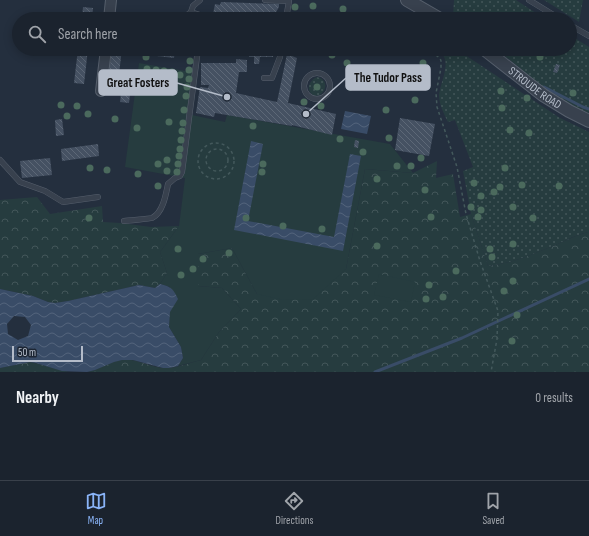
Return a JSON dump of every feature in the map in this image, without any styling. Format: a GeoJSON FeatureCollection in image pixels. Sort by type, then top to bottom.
{"type":"FeatureCollection","features":[{"type":"Feature","properties":{"kind":"street"},"geometry":{"type":"LineString","coordinates":[[110,12],[111,0]]}},
{"type":"Feature","properties":{"kind":"street"},"geometry":{"type":"LineString","coordinates":[[407,0],[428,12]]}},
{"type":"Feature","properties":{"kind":"street"},"geometry":{"type":"LineString","coordinates":[[101,91],[105,56]]}},
{"type":"Feature","properties":{"kind":"street","name":"STROUDE ROAD"},"geometry":{"type":"LineString","coordinates":[[493,56],[543,95],[589,121]]}},
{"type":"Feature","properties":{"kind":"lane"},"geometry":{"type":"LineString","coordinates":[[191,12],[193,6],[200,0]]}},
{"type":"Feature","properties":{"kind":"lane"},"geometry":{"type":"LineString","coordinates":[[265,0],[289,0],[287,12]]}},
{"type":"Feature","properties":{"kind":"lane"},"geometry":{"type":"LineString","coordinates":[[528,0],[548,12]]}},
{"type":"Feature","properties":{"kind":"lane"},"geometry":{"type":"LineString","coordinates":[[577,29],[589,36]]}},
{"type":"Feature","properties":{"kind":"lane"},"geometry":{"type":"LineString","coordinates":[[124,221],[152,218],[161,210],[166,197],[168,184],[180,176],[182,172],[197,56]]}},
{"type":"Feature","properties":{"kind":"lane"},"geometry":{"type":"LineString","coordinates":[[264,78],[272,78],[280,56]]}},
{"type":"Feature","properties":{"kind":"lane"},"geometry":{"type":"LineString","coordinates":[[320,74],[328,79],[330,88],[329,92],[324,97],[315,99],[307,94],[305,90],[305,83],[310,76],[320,74]]}},
{"type":"Feature","properties":{"kind":"lane"},"geometry":{"type":"LineString","coordinates":[[0,160],[20,182],[45,191],[63,202],[98,197]]}},
{"type":"Feature","properties":{"kind":"path"},"geometry":{"type":"LineString","coordinates":[[437,56],[441,61],[436,93],[437,107],[457,167],[466,214],[480,261],[498,311],[497,339],[491,372]]}},
{"type":"Feature","properties":{"kind":"path"},"geometry":{"type":"LineString","coordinates":[[218,143],[230,149],[234,156],[234,165],[227,176],[215,180],[207,177],[200,170],[198,158],[205,147],[209,144],[218,143]]}},
{"type":"Feature","properties":{"kind":"path"},"geometry":{"type":"LineString","coordinates":[[220,149],[226,152],[229,162],[225,169],[215,172],[207,165],[206,158],[212,150],[220,149]]}},
{"type":"Feature","properties":{"kind":"green space"},"geometry":{"type":"Polygon","coordinates":[[[454,0],[516,0],[534,12],[453,12],[454,0]]]}},
{"type":"Feature","properties":{"kind":"green space"},"geometry":{"type":"Polygon","coordinates":[[[544,0],[583,0],[579,22],[577,21],[577,12],[563,12],[544,0]]]}},
{"type":"Feature","properties":{"kind":"green space"},"geometry":{"type":"Polygon","coordinates":[[[577,39],[589,47],[589,113],[567,104],[538,87],[520,68],[505,56],[577,56],[577,39]]]}},
{"type":"Feature","properties":{"kind":"green space"},"geometry":{"type":"Polygon","coordinates":[[[443,56],[467,56],[560,118],[589,132],[589,232],[578,235],[534,254],[488,266],[471,214],[463,171],[473,167],[455,120],[448,122],[440,102],[439,95],[445,67],[443,56]]]}},
{"type":"Feature","properties":{"kind":"green space"},"geometry":{"type":"Polygon","coordinates":[[[139,63],[197,73],[192,115],[225,122],[227,115],[390,144],[413,173],[365,169],[346,269],[313,299],[284,300],[257,294],[232,248],[198,254],[198,286],[222,288],[241,309],[219,332],[201,360],[178,366],[183,358],[181,347],[169,327],[170,287],[160,284],[167,273],[160,252],[179,226],[185,178],[125,167],[139,63]]]}},
{"type":"Feature","properties":{"kind":"green space"},"geometry":{"type":"Polygon","coordinates":[[[317,77],[322,79],[325,83],[325,87],[324,91],[317,96],[310,92],[309,85],[313,79],[317,77]]]}},
{"type":"Feature","properties":{"kind":"green space"},"geometry":{"type":"Polygon","coordinates":[[[437,161],[436,178],[453,174],[460,217],[471,214],[488,266],[534,254],[589,232],[589,372],[87,372],[122,360],[134,361],[162,368],[172,368],[201,360],[219,332],[241,309],[222,288],[198,286],[198,254],[232,248],[257,294],[346,269],[365,169],[413,173],[437,161]]]}},
{"type":"Feature","properties":{"kind":"green space"},"geometry":{"type":"Polygon","coordinates":[[[37,197],[50,214],[102,206],[103,222],[151,227],[179,226],[160,252],[167,273],[160,284],[155,288],[139,285],[55,303],[33,296],[0,289],[0,200],[37,197]]]}},
{"type":"Feature","properties":{"kind":"green space"},"geometry":{"type":"Polygon","coordinates":[[[379,274],[415,282],[411,302],[374,295],[379,274]]]}},
{"type":"Feature","properties":{"kind":"green space"},"geometry":{"type":"Polygon","coordinates":[[[30,362],[69,372],[0,372],[0,368],[30,362]]]}},
{"type":"Feature","properties":{"kind":"water"},"geometry":{"type":"Polygon","coordinates":[[[345,111],[371,116],[367,134],[341,129],[345,111]]]}},
{"type":"Feature","properties":{"kind":"water"},"geometry":{"type":"Polygon","coordinates":[[[251,141],[263,144],[248,221],[334,237],[350,154],[361,156],[343,251],[234,230],[251,141]]]}},
{"type":"Feature","properties":{"kind":"water"},"geometry":{"type":"Polygon","coordinates":[[[160,284],[169,287],[175,292],[178,299],[170,312],[169,327],[181,347],[183,358],[178,366],[163,368],[133,360],[122,360],[87,372],[62,371],[30,362],[0,368],[0,289],[33,296],[55,303],[139,285],[155,288],[160,284]],[[14,316],[7,324],[8,334],[18,340],[28,336],[31,325],[25,317],[14,316]]]}},
{"type":"Feature","properties":{"kind":"building"},"geometry":{"type":"Polygon","coordinates":[[[221,2],[279,4],[279,7],[276,12],[213,12],[215,4],[220,5],[221,2]]]}},
{"type":"Feature","properties":{"kind":"building"},"geometry":{"type":"Polygon","coordinates":[[[83,7],[93,8],[93,12],[83,12],[83,7]]]}},
{"type":"Feature","properties":{"kind":"building"},"geometry":{"type":"Polygon","coordinates":[[[77,56],[87,56],[84,84],[74,83],[77,56]]]}},
{"type":"Feature","properties":{"kind":"building"},"geometry":{"type":"Polygon","coordinates":[[[111,56],[121,56],[118,82],[108,80],[111,56]]]}},
{"type":"Feature","properties":{"kind":"building"},"geometry":{"type":"Polygon","coordinates":[[[157,56],[174,56],[174,58],[157,56]]]}},
{"type":"Feature","properties":{"kind":"building"},"geometry":{"type":"Polygon","coordinates":[[[273,56],[260,57],[259,64],[254,64],[254,57],[249,57],[273,56]]]}},
{"type":"Feature","properties":{"kind":"building"},"geometry":{"type":"Polygon","coordinates":[[[287,56],[292,56],[297,58],[288,103],[336,114],[332,135],[292,125],[215,113],[214,117],[196,113],[200,87],[208,88],[209,85],[201,85],[201,63],[236,63],[236,59],[247,60],[247,72],[239,72],[236,93],[277,102],[287,56]]]}},
{"type":"Feature","properties":{"kind":"building"},"geometry":{"type":"Polygon","coordinates":[[[556,64],[560,65],[557,73],[553,72],[556,64]]]}},
{"type":"Feature","properties":{"kind":"building"},"geometry":{"type":"Polygon","coordinates":[[[122,86],[131,87],[129,103],[120,102],[122,86]]]}},
{"type":"Feature","properties":{"kind":"building"},"geometry":{"type":"Polygon","coordinates":[[[400,118],[435,124],[429,156],[395,150],[400,118]]]}},
{"type":"Feature","properties":{"kind":"building"},"geometry":{"type":"Polygon","coordinates":[[[62,119],[64,135],[56,136],[55,120],[62,119]]]}},
{"type":"Feature","properties":{"kind":"building"},"geometry":{"type":"Polygon","coordinates":[[[355,140],[359,141],[358,148],[354,147],[355,140]]]}},
{"type":"Feature","properties":{"kind":"building"},"geometry":{"type":"Polygon","coordinates":[[[98,144],[99,156],[62,161],[61,149],[98,144]]]}},
{"type":"Feature","properties":{"kind":"building"},"geometry":{"type":"Polygon","coordinates":[[[50,158],[52,175],[22,178],[20,161],[50,158]]]}},
{"type":"Feature","properties":{"kind":"waterway"},"geometry":{"type":"LineString","coordinates":[[544,87],[589,109]]}},
{"type":"Feature","properties":{"kind":"waterway"},"geometry":{"type":"LineString","coordinates":[[375,372],[462,338],[589,279]]}},
{"type":"Feature","properties":{"kind":"place","name":"Great Fosters"},"geometry":{"type":"Point","coordinates":[227,97]}},
{"type":"Feature","properties":{"kind":"place","name":"The Tudor Pass"},"geometry":{"type":"Point","coordinates":[306,114]}}]}
